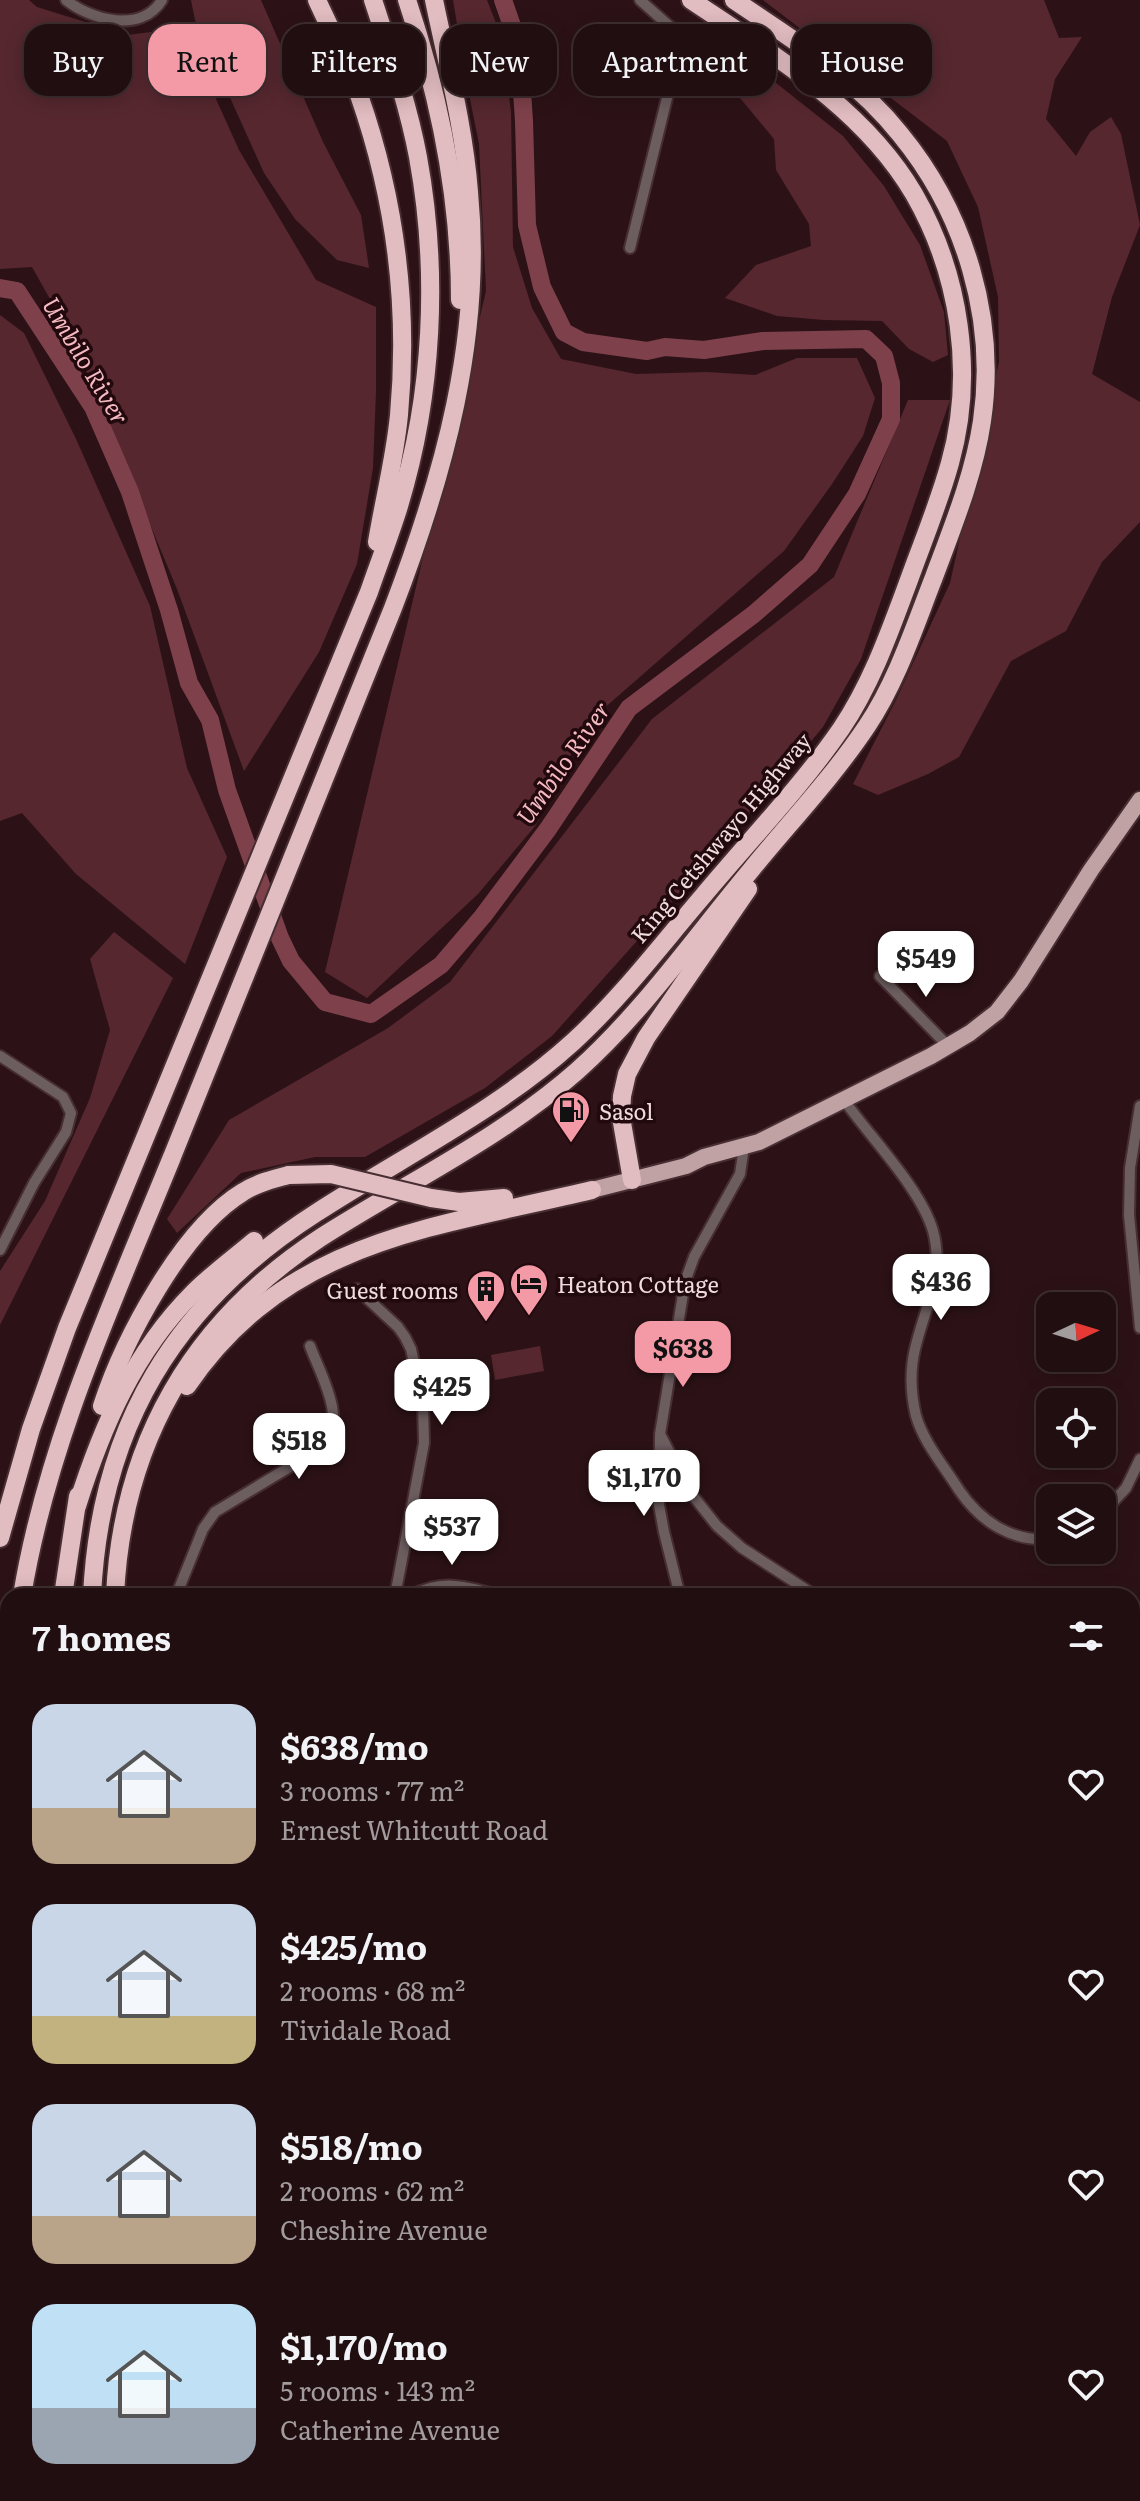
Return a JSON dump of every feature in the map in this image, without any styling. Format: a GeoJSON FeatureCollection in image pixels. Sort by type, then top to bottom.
{"type":"FeatureCollection","features":[{"type":"Feature","properties":{"kind":"highway"},"geometry":{"type":"LineString","coordinates":[[317,0],[359,94],[384,179],[392,220],[403,319],[399,417],[369,592]]}},
{"type":"Feature","properties":{"kind":"highway"},"geometry":{"type":"LineString","coordinates":[[0,1538],[50,1372],[369,592],[399,505],[417,425],[429,332],[430,272],[418,157],[398,75],[373,0]]}},
{"type":"Feature","properties":{"kind":"highway"},"geometry":{"type":"LineString","coordinates":[[407,0],[447,146],[456,207],[460,317],[449,430]]}},
{"type":"Feature","properties":{"kind":"highway"},"geometry":{"type":"LineString","coordinates":[[23,1588],[33,1534],[57,1451],[122,1279],[418,543],[449,430],[468,334],[472,244],[463,147],[434,0]]}},
{"type":"Feature","properties":{"kind":"highway","name":"King Cetshwayo Highway"},"geometry":{"type":"LineString","coordinates":[[93,1588],[98,1526],[114,1467],[143,1394],[180,1334],[206,1303],[277,1239],[481,1112],[544,1067],[575,1040],[610,1005],[839,732],[886,643],[937,504],[958,424],[962,389],[958,321],[941,255],[929,224],[896,167],[839,104],[691,0]]}},
{"type":"Feature","properties":{"kind":"highway","name":"King Cetshwayo Highway"},"geometry":{"type":"LineString","coordinates":[[116,1588],[125,1510],[132,1482],[156,1423],[177,1381],[197,1351],[253,1289],[298,1254],[504,1128],[577,1071],[638,1007],[840,763],[885,696],[905,654],[962,502],[974,461],[983,411],[985,349],[979,300],[961,237],[945,201],[922,162],[899,132],[853,84],[734,0]]}},
{"type":"Feature","properties":{"kind":"highway"},"geometry":{"type":"LineString","coordinates":[[631,1175],[622,1130],[622,1096],[635,1055],[754,881],[777,838]]}},
{"type":"Feature","properties":{"kind":"highway"},"geometry":{"type":"LineString","coordinates":[[77,1506],[102,1433],[125,1383],[164,1326],[193,1294],[288,1217],[447,1126],[481,1112]]}},
{"type":"Feature","properties":{"kind":"highway"},"geometry":{"type":"LineString","coordinates":[[64,1588],[81,1474],[118,1367],[148,1305],[175,1262],[224,1205],[262,1182],[289,1175],[331,1174],[459,1202],[525,1196],[590,1185]]}},
{"type":"Feature","properties":{"kind":"highway"},"geometry":{"type":"LineString","coordinates":[[117,1566],[146,1464],[171,1412],[211,1356],[253,1313],[286,1287],[345,1255],[394,1237],[590,1185]]}},
{"type":"Feature","properties":{"kind":"main road"},"geometry":{"type":"LineString","coordinates":[[590,1185],[631,1175],[684,1156],[704,1157],[772,1136],[970,1033],[997,1012],[1021,981],[1091,870],[1140,800]]}},
{"type":"Feature","properties":{"kind":"street"},"geometry":{"type":"LineString","coordinates":[[66,0],[87,14],[108,21],[145,16],[160,3]]}},
{"type":"Feature","properties":{"kind":"street"},"geometry":{"type":"LineString","coordinates":[[630,248],[680,48],[679,36],[640,0]]}},
{"type":"Feature","properties":{"kind":"street"},"geometry":{"type":"LineString","coordinates":[[880,976],[948,1046]]}},
{"type":"Feature","properties":{"kind":"street"},"geometry":{"type":"LineString","coordinates":[[0,1056],[57,1092],[70,1107],[66,1132],[34,1183],[0,1250]]}},
{"type":"Feature","properties":{"kind":"street"},"geometry":{"type":"LineString","coordinates":[[844,1100],[916,1195],[933,1232],[936,1277],[914,1352],[912,1376],[914,1407],[921,1429],[976,1512],[994,1526],[1021,1538],[1036,1539]]}},
{"type":"Feature","properties":{"kind":"street"},"geometry":{"type":"LineString","coordinates":[[1140,1106],[1129,1192],[1140,1328]]}},
{"type":"Feature","properties":{"kind":"street"},"geometry":{"type":"LineString","coordinates":[[678,1588],[659,1505],[660,1434],[685,1282],[694,1257],[740,1174],[744,1147]]}},
{"type":"Feature","properties":{"kind":"street"},"geometry":{"type":"LineString","coordinates":[[357,1289],[405,1337],[411,1349],[423,1404],[424,1443],[397,1588]]}},
{"type":"Feature","properties":{"kind":"street"},"geometry":{"type":"LineString","coordinates":[[179,1588],[203,1529],[215,1512],[321,1448],[331,1436],[334,1420],[331,1403],[310,1346]]}},
{"type":"Feature","properties":{"kind":"street"},"geometry":{"type":"LineString","coordinates":[[660,1434],[683,1480],[717,1526],[742,1548],[804,1588]]}},
{"type":"Feature","properties":{"kind":"street"},"geometry":{"type":"LineString","coordinates":[[1116,1499],[1126,1488],[1140,1459]]}},
{"type":"Feature","properties":{"kind":"street"},"geometry":{"type":"LineString","coordinates":[[428,1588],[451,1584],[468,1588]]}},
{"type":"Feature","properties":{"kind":"shaded area"},"geometry":{"type":"Polygon","coordinates":[[[0,0],[29,0],[37,7],[92,24],[24,24],[24,96],[132,96],[132,34],[148,32],[148,96],[215,96],[239,150],[316,280],[376,307],[373,468],[357,564],[319,652],[244,771],[177,589],[73,340],[32,267],[0,269],[0,0]]]}},
{"type":"Feature","properties":{"kind":"shaded area"},"geometry":{"type":"Polygon","coordinates":[[[191,0],[261,0],[282,48],[282,96],[303,96],[361,215],[369,268],[337,260],[295,219],[264,173],[229,96],[266,96],[266,24],[197,24],[191,0]]]}},
{"type":"Feature","properties":{"kind":"shaded area"},"geometry":{"type":"Polygon","coordinates":[[[453,0],[487,0],[496,24],[457,24],[453,0]]]}},
{"type":"Feature","properties":{"kind":"shaded area"},"geometry":{"type":"Polygon","coordinates":[[[763,0],[1044,0],[1059,38],[1082,37],[1055,79],[1046,119],[1076,156],[1090,132],[1111,117],[1121,134],[1140,225],[1112,297],[1092,374],[1140,402],[1140,522],[1102,562],[1066,631],[1011,661],[959,757],[878,795],[853,784],[950,583],[999,362],[998,297],[978,207],[947,141],[888,96],[932,96],[932,24],[794,24],[763,0]]]}},
{"type":"Feature","properties":{"kind":"shaded area"},"geometry":{"type":"Polygon","coordinates":[[[776,83],[843,136],[884,186],[920,245],[944,312],[948,355],[933,362],[909,349],[882,321],[777,316],[725,298],[756,265],[811,246],[809,224],[776,170],[774,139],[740,98],[776,96],[776,83]]]}},
{"type":"Feature","properties":{"kind":"shaded area"},"geometry":{"type":"Polygon","coordinates":[[[469,96],[509,96],[513,247],[532,308],[561,359],[636,374],[707,372],[755,375],[797,358],[857,358],[875,398],[863,436],[784,551],[586,724],[536,825],[478,894],[367,998],[325,972],[486,291],[479,144],[469,96]]]}},
{"type":"Feature","properties":{"kind":"shaded area"},"geometry":{"type":"Polygon","coordinates":[[[0,315],[24,333],[76,439],[150,606],[187,768],[227,857],[185,964],[76,874],[22,813],[0,821],[0,315]]]}},
{"type":"Feature","properties":{"kind":"shaded area"},"geometry":{"type":"Polygon","coordinates":[[[908,400],[950,400],[861,659],[823,727],[737,829],[552,1036],[485,1088],[365,1157],[315,1157],[241,1173],[177,1233],[167,1219],[229,1120],[388,1028],[450,982],[652,719],[834,577],[908,400]]]}},
{"type":"Feature","properties":{"kind":"shaded area"},"geometry":{"type":"Polygon","coordinates":[[[114,932],[173,978],[0,1325],[0,1271],[45,1201],[90,1098],[110,1030],[90,959],[114,932]]]}},
{"type":"Feature","properties":{"kind":"shaded area"},"geometry":{"type":"Polygon","coordinates":[[[540,1346],[544,1371],[495,1380],[491,1355],[540,1346]]]}},
{"type":"Feature","properties":{"kind":"waterway","name":"Umbilo River"},"geometry":{"type":"LineString","coordinates":[[0,288],[17,291],[93,407],[130,492],[169,610],[189,683],[210,720],[227,790],[291,961],[325,1002],[371,1014],[441,965],[483,916],[548,829],[629,708],[754,614],[810,565],[857,494],[891,419],[891,383],[884,356],[866,339],[763,341],[704,350],[665,347],[647,351],[583,342],[564,332],[542,287],[527,225],[519,46],[503,0]]}},
{"type":"Feature","properties":{"kind":"place","name":"Sasol"},"geometry":{"type":"Point","coordinates":[571,1144]}},
{"type":"Feature","properties":{"kind":"place","name":"Heaton Cottage"},"geometry":{"type":"Point","coordinates":[529,1317]}},
{"type":"Feature","properties":{"kind":"place","name":"Guest rooms"},"geometry":{"type":"Point","coordinates":[486,1323]}}]}
